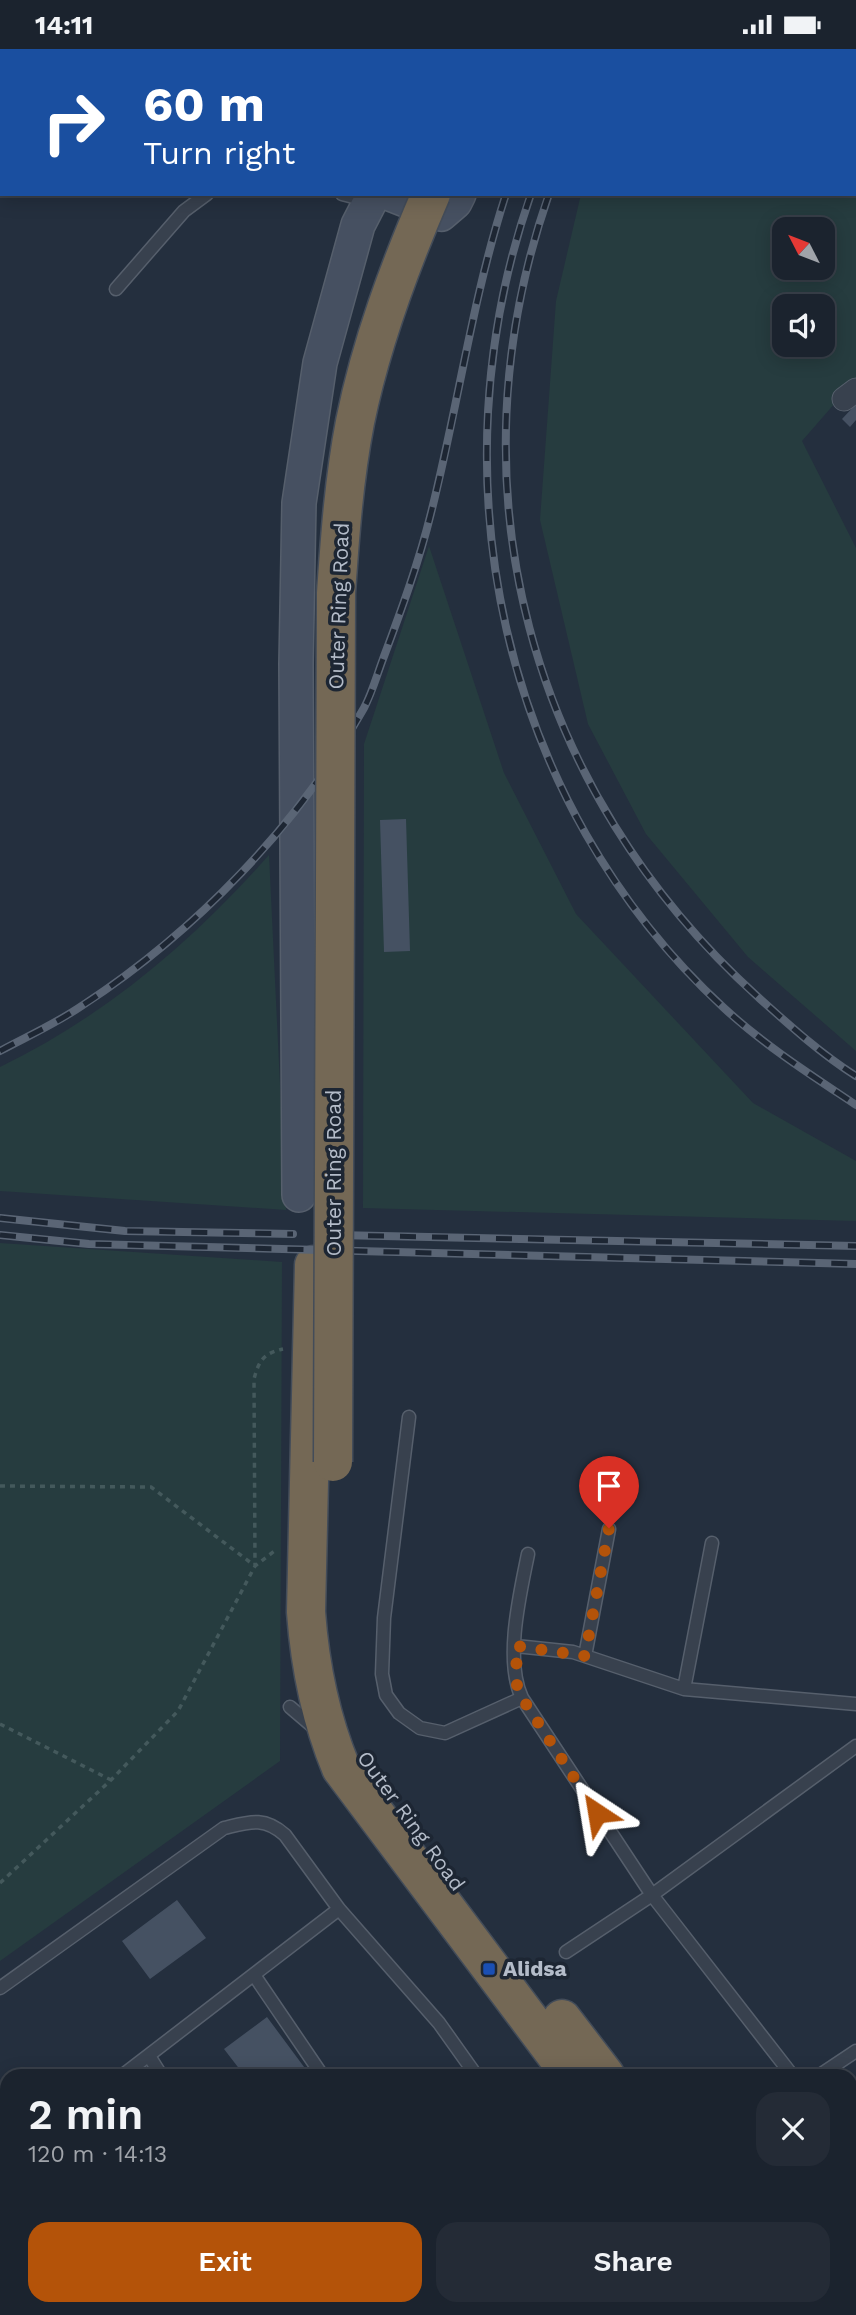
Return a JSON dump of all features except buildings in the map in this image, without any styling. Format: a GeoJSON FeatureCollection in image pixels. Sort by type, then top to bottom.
{"type":"FeatureCollection","features":[{"type":"Feature","properties":{"kind":"highway","name":"Outer Ring Road"},"geometry":{"type":"LineString","coordinates":[[412,196],[386,255],[358,336],[326,503],[318,588],[313,885],[327,1657],[340,1720],[373,1777],[600,2069]]}},
{"type":"Feature","properties":{"kind":"highway","name":"Outer Ring Road"},"geometry":{"type":"LineString","coordinates":[[430,196],[398,273],[375,342],[355,422],[343,506],[336,593],[322,1463],[306,1612],[309,1649],[330,1741],[341,1768],[567,2069]]}},
{"type":"Feature","properties":{"kind":"street"},"geometry":{"type":"LineString","coordinates":[[299,1195],[296,664],[299,503],[320,363],[358,225],[369,196],[441,213],[456,202],[458,196]]}},
{"type":"Feature","properties":{"kind":"lane"},"geometry":{"type":"LineString","coordinates":[[117,289],[184,211],[204,196]]}},
{"type":"Feature","properties":{"kind":"lane"},"geometry":{"type":"LineString","coordinates":[[409,1417],[384,1618],[382,1674],[386,1695],[399,1713],[420,1728],[445,1734],[522,1698]]}},
{"type":"Feature","properties":{"kind":"lane"},"geometry":{"type":"LineString","coordinates":[[585,1656],[609,1528]]}},
{"type":"Feature","properties":{"kind":"lane"},"geometry":{"type":"LineString","coordinates":[[684,1689],[712,1543]]}},
{"type":"Feature","properties":{"kind":"lane"},"geometry":{"type":"LineString","coordinates":[[528,1554],[517,1612],[517,1686],[522,1698],[652,1895],[787,2069]]}},
{"type":"Feature","properties":{"kind":"lane"},"geometry":{"type":"LineString","coordinates":[[516,1646],[585,1656],[684,1689],[856,1704]]}},
{"type":"Feature","properties":{"kind":"lane"},"geometry":{"type":"LineString","coordinates":[[290,1707],[330,1741]]}},
{"type":"Feature","properties":{"kind":"lane"},"geometry":{"type":"LineString","coordinates":[[566,1952],[652,1895],[856,1746]]}},
{"type":"Feature","properties":{"kind":"lane"},"geometry":{"type":"LineString","coordinates":[[0,1989],[224,1828],[257,1820],[273,1824],[285,1835],[338,1909],[439,2023],[472,2069]]}},
{"type":"Feature","properties":{"kind":"lane"},"geometry":{"type":"LineString","coordinates":[[131,2069],[338,1909]]}},
{"type":"Feature","properties":{"kind":"lane"},"geometry":{"type":"LineString","coordinates":[[254,1975],[318,2069]]}},
{"type":"Feature","properties":{"kind":"lane"},"geometry":{"type":"LineString","coordinates":[[829,2069],[856,2051]]}},
{"type":"Feature","properties":{"kind":"lane"},"geometry":{"type":"LineString","coordinates":[[149,2056],[157,2069]]}},
{"type":"Feature","properties":{"kind":"path"},"geometry":{"type":"LineString","coordinates":[[255,1566],[254,1379],[258,1364],[268,1352],[285,1349]]}},
{"type":"Feature","properties":{"kind":"path"},"geometry":{"type":"LineString","coordinates":[[0,1486],[150,1487],[255,1566]]}},
{"type":"Feature","properties":{"kind":"path"},"geometry":{"type":"LineString","coordinates":[[0,1883],[111,1780],[178,1711],[255,1566],[284,1544]]}},
{"type":"Feature","properties":{"kind":"path"},"geometry":{"type":"LineString","coordinates":[[0,1724],[111,1780]]}},
{"type":"Feature","properties":{"kind":"green space"},"geometry":{"type":"Polygon","coordinates":[[[581,196],[856,196],[856,379],[802,441],[856,548],[856,1051],[748,957],[646,834],[588,724],[540,520],[556,301],[581,196]]]}},
{"type":"Feature","properties":{"kind":"green space"},"geometry":{"type":"Polygon","coordinates":[[[429,546],[504,773],[576,914],[753,1103],[856,1161],[856,1221],[363,1208],[364,744],[429,546]]]}},
{"type":"Feature","properties":{"kind":"green space"},"geometry":{"type":"Polygon","coordinates":[[[269,855],[286,1210],[0,1191],[0,1067],[76,1025],[145,975],[209,918],[269,855]]]}},
{"type":"Feature","properties":{"kind":"green space"},"geometry":{"type":"Polygon","coordinates":[[[0,1243],[282,1262],[280,1761],[0,1961],[0,1243]]]}},
{"type":"Feature","properties":{"kind":"railway"},"geometry":{"type":"LineString","coordinates":[[0,1051],[53,1024],[125,976],[204,910],[276,834],[338,751],[364,708],[403,605],[426,531],[441,473],[474,313],[505,196]]}},
{"type":"Feature","properties":{"kind":"railway"},"geometry":{"type":"LineString","coordinates":[[530,196],[502,302],[488,412],[490,522],[507,630],[539,735],[586,834],[648,926],[739,1022],[856,1105]]}},
{"type":"Feature","properties":{"kind":"railway"},"geometry":{"type":"LineString","coordinates":[[548,196],[519,304],[506,414],[510,522],[529,628],[564,729],[614,825],[679,915],[758,997],[793,1028],[856,1076]]}},
{"type":"Feature","properties":{"kind":"railway"},"geometry":{"type":"LineString","coordinates":[[0,1218],[125,1231],[293,1234]]}},
{"type":"Feature","properties":{"kind":"railway"},"geometry":{"type":"LineString","coordinates":[[0,1235],[89,1244],[856,1264]]}},
{"type":"Feature","properties":{"kind":"railway"},"geometry":{"type":"LineString","coordinates":[[336,1235],[856,1246]]}},
{"type":"Feature","properties":{"kind":"place","name":"Alidsa"},"geometry":{"type":"Point","coordinates":[489,1969]}},
{"type":"Feature","properties":{"kind":"route"},"geometry":{"type":"LineString","coordinates":[[597,1813],[522,1698],[517,1686],[516,1646],[585,1656],[609,1528]]}}]}
